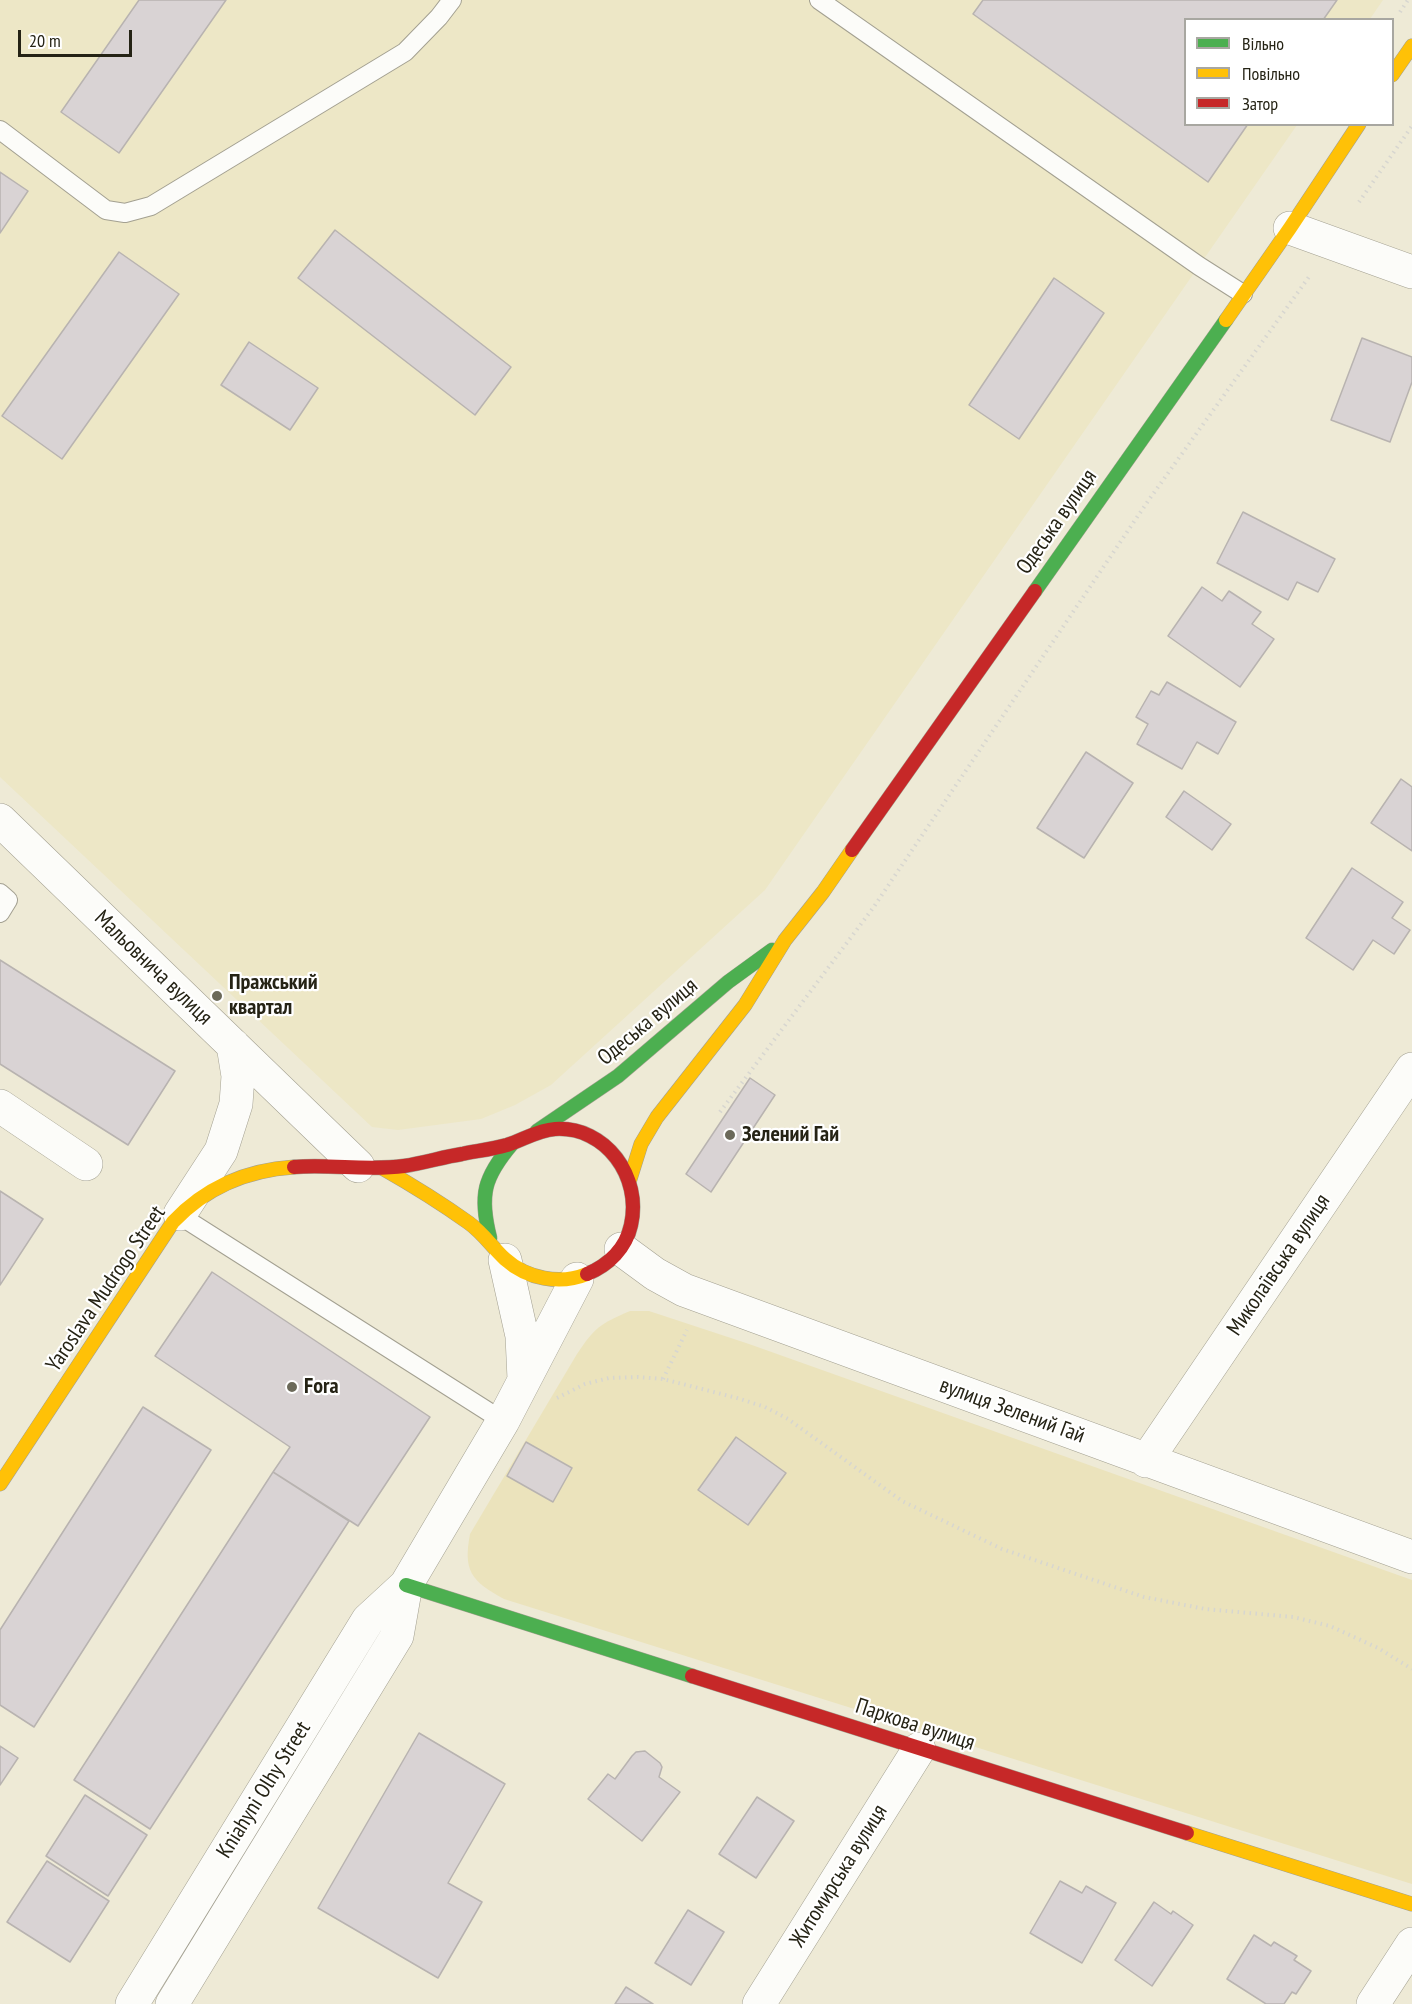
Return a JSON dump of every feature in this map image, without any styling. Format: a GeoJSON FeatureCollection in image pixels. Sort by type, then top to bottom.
{"type":"FeatureCollection","features":[{"type":"Feature","properties":{"kind":"main road"},"geometry":{"type":"LineString","coordinates":[[1394,72],[1412,46]]}},
{"type":"Feature","properties":{"kind":"main road","name":"Одеська вулиця"},"geometry":{"type":"LineString","coordinates":[[630,1179],[641,1144],[657,1117],[745,1005],[786,940],[823,892],[1290,228],[1358,126]]}},
{"type":"Feature","properties":{"kind":"main road","name":"Одеська вулиця"},"geometry":{"type":"LineString","coordinates":[[536,1132],[618,1076],[728,982],[786,940]]}},
{"type":"Feature","properties":{"kind":"main road"},"geometry":{"type":"LineString","coordinates":[[370,1167],[442,1203],[527,1274],[551,1281],[577,1279],[602,1268],[621,1249],[630,1231],[635,1205],[630,1179],[617,1156],[604,1143],[588,1134],[562,1128],[536,1132],[512,1144],[494,1164],[484,1186],[482,1213],[498,1249]]}},
{"type":"Feature","properties":{"kind":"main road","name":"Yaroslava Mudrogo Street"},"geometry":{"type":"LineString","coordinates":[[0,1484],[179,1215],[225,1183],[252,1173],[303,1166],[370,1167],[512,1144]]}},
{"type":"Feature","properties":{"kind":"main road","name":"Паркова вулиця"},"geometry":{"type":"LineString","coordinates":[[406,1585],[1412,1904]]}},
{"type":"Feature","properties":{"kind":"street"},"geometry":{"type":"LineString","coordinates":[[1290,228],[1412,272]]}},
{"type":"Feature","properties":{"kind":"street","name":"Мальовнича вулиця"},"geometry":{"type":"LineString","coordinates":[[0,820],[233,1045],[370,1167]]}},
{"type":"Feature","properties":{"kind":"street"},"geometry":{"type":"LineString","coordinates":[[179,1215],[221,1151],[236,1104],[238,1076],[233,1045]]}},
{"type":"Feature","properties":{"kind":"street","name":"Миколаївська вулиця"},"geometry":{"type":"LineString","coordinates":[[1146,1461],[1412,1069]]}},
{"type":"Feature","properties":{"kind":"street"},"geometry":{"type":"LineString","coordinates":[[0,1106],[86,1164]]}},
{"type":"Feature","properties":{"kind":"street","name":"Kniahyni Olhy Street"},"geometry":{"type":"LineString","coordinates":[[498,1249],[522,1336],[524,1380]]}},
{"type":"Feature","properties":{"kind":"street","name":"вулиця Зелений Гай"},"geometry":{"type":"LineString","coordinates":[[621,1249],[655,1274],[684,1290],[1412,1557]]}},
{"type":"Feature","properties":{"kind":"street","name":"Kniahyni Olhy Street"},"geometry":{"type":"LineString","coordinates":[[132,2004],[368,1620],[406,1585],[503,1421],[577,1279]]}},
{"type":"Feature","properties":{"kind":"street","name":"Kniahyni Olhy Street"},"geometry":{"type":"LineString","coordinates":[[172,2004],[397,1636],[406,1585]]}},
{"type":"Feature","properties":{"kind":"street","name":"Житомирська вулиця"},"geometry":{"type":"LineString","coordinates":[[759,2004],[919,1749]]}},
{"type":"Feature","properties":{"kind":"street"},"geometry":{"type":"LineString","coordinates":[[1373,2004],[1412,1944]]}},
{"type":"Feature","properties":{"kind":"lane"},"geometry":{"type":"LineString","coordinates":[[0,130],[106,210],[125,213],[151,206],[405,52],[452,0]]}},
{"type":"Feature","properties":{"kind":"lane"},"geometry":{"type":"LineString","coordinates":[[819,0],[1189,259],[1243,294]]}},
{"type":"Feature","properties":{"kind":"lane"},"geometry":{"type":"LineString","coordinates":[[0,893],[8,900],[0,913]]}},
{"type":"Feature","properties":{"kind":"lane"},"geometry":{"type":"LineString","coordinates":[[179,1215],[503,1421]]}},
{"type":"Feature","properties":{"kind":"path"},"geometry":{"type":"LineString","coordinates":[[1359,202],[1412,126]]}},
{"type":"Feature","properties":{"kind":"path"},"geometry":{"type":"LineString","coordinates":[[720,1112],[873,908],[1148,501],[1311,274]]}},
{"type":"Feature","properties":{"kind":"path"},"geometry":{"type":"LineString","coordinates":[[663,1379],[687,1330]]}},
{"type":"Feature","properties":{"kind":"path"},"geometry":{"type":"LineString","coordinates":[[557,1398],[585,1384],[609,1378],[638,1377],[663,1379],[737,1398],[765,1407],[788,1419],[902,1501],[1002,1549],[1144,1597],[1205,1609],[1293,1617],[1330,1626],[1378,1648],[1412,1669]]}},
{"type":"Feature","properties":{"kind":"shaded area"},"geometry":{"type":"Polygon","coordinates":[[[0,0],[1383,0],[1371,18],[1184,18],[1184,126],[1296,126],[765,890],[551,1085],[515,1105],[481,1119],[398,1130],[372,1127],[0,777],[0,0]]]}},
{"type":"Feature","properties":{"kind":"shaded area"},"geometry":{"type":"Polygon","coordinates":[[[630,1311],[649,1311],[749,1344],[1412,1580],[1412,1884],[504,1599],[484,1586],[472,1574],[469,1566],[470,1534],[583,1345],[599,1327],[630,1311]]]}},
{"type":"Feature","properties":{"kind":"building"},"geometry":{"type":"Polygon","coordinates":[[[139,0],[226,0],[119,153],[61,112],[139,0]]]}},
{"type":"Feature","properties":{"kind":"building"},"geometry":{"type":"Polygon","coordinates":[[[983,0],[1337,0],[1324,18],[1184,18],[1184,126],[1247,126],[1208,182],[973,14],[983,0]]]}},
{"type":"Feature","properties":{"kind":"building"},"geometry":{"type":"Polygon","coordinates":[[[0,172],[28,191],[0,233],[0,172]]]}},
{"type":"Feature","properties":{"kind":"building"},"geometry":{"type":"Polygon","coordinates":[[[335,230],[511,367],[475,415],[298,278],[335,230]]]}},
{"type":"Feature","properties":{"kind":"building"},"geometry":{"type":"Polygon","coordinates":[[[119,252],[179,294],[62,459],[2,416],[119,252]]]}},
{"type":"Feature","properties":{"kind":"building"},"geometry":{"type":"Polygon","coordinates":[[[1054,278],[1104,313],[1019,439],[969,405],[1054,278]]]}},
{"type":"Feature","properties":{"kind":"building"},"geometry":{"type":"Polygon","coordinates":[[[1362,338],[1412,357],[1412,382],[1390,442],[1331,420],[1362,338]]]}},
{"type":"Feature","properties":{"kind":"building"},"geometry":{"type":"Polygon","coordinates":[[[249,342],[318,388],[290,430],[221,385],[249,342]]]}},
{"type":"Feature","properties":{"kind":"building"},"geometry":{"type":"Polygon","coordinates":[[[1243,512],[1335,559],[1318,592],[1297,582],[1288,600],[1217,563],[1243,512]]]}},
{"type":"Feature","properties":{"kind":"building"},"geometry":{"type":"Polygon","coordinates":[[[1202,587],[1222,601],[1229,591],[1261,612],[1252,624],[1274,639],[1240,687],[1168,636],[1202,587]]]}},
{"type":"Feature","properties":{"kind":"building"},"geometry":{"type":"Polygon","coordinates":[[[1167,682],[1236,722],[1218,754],[1197,742],[1182,769],[1137,744],[1148,724],[1136,717],[1151,691],[1159,695],[1167,682]]]}},
{"type":"Feature","properties":{"kind":"building"},"geometry":{"type":"Polygon","coordinates":[[[1086,752],[1133,783],[1084,858],[1037,828],[1086,752]]]}},
{"type":"Feature","properties":{"kind":"building"},"geometry":{"type":"Polygon","coordinates":[[[1401,779],[1412,787],[1412,851],[1371,823],[1401,779]]]}},
{"type":"Feature","properties":{"kind":"building"},"geometry":{"type":"Polygon","coordinates":[[[1184,791],[1231,824],[1212,850],[1166,817],[1184,791]]]}},
{"type":"Feature","properties":{"kind":"building"},"geometry":{"type":"Polygon","coordinates":[[[1352,868],[1403,902],[1392,918],[1410,930],[1394,954],[1373,940],[1353,970],[1306,938],[1352,868]]]}},
{"type":"Feature","properties":{"kind":"building"},"geometry":{"type":"Polygon","coordinates":[[[0,960],[175,1071],[128,1145],[0,1064],[0,960]]]}},
{"type":"Feature","properties":{"kind":"building","name":"Зелений Гай"},"geometry":{"type":"Polygon","coordinates":[[[750,1078],[775,1095],[711,1192],[686,1174],[750,1078]]]}},
{"type":"Feature","properties":{"kind":"building"},"geometry":{"type":"Polygon","coordinates":[[[0,1191],[43,1219],[0,1285],[0,1191]]]}},
{"type":"Feature","properties":{"kind":"building","name":"Fora"},"geometry":{"type":"Polygon","coordinates":[[[212,1272],[430,1417],[358,1526],[273,1472],[290,1447],[155,1356],[212,1272]]]}},
{"type":"Feature","properties":{"kind":"building"},"geometry":{"type":"Polygon","coordinates":[[[143,1407],[211,1450],[34,1727],[0,1705],[0,1630],[143,1407]]]}},
{"type":"Feature","properties":{"kind":"building"},"geometry":{"type":"Polygon","coordinates":[[[736,1437],[786,1473],[748,1525],[698,1490],[736,1437]]]}},
{"type":"Feature","properties":{"kind":"building"},"geometry":{"type":"Polygon","coordinates":[[[526,1442],[572,1468],[553,1502],[507,1476],[526,1442]]]}},
{"type":"Feature","properties":{"kind":"building"},"geometry":{"type":"Polygon","coordinates":[[[273,1472],[349,1521],[150,1829],[74,1780],[273,1472]]]}},
{"type":"Feature","properties":{"kind":"building"},"geometry":{"type":"Polygon","coordinates":[[[419,1733],[505,1784],[448,1883],[482,1902],[438,1978],[318,1908],[419,1733]]]}},
{"type":"Feature","properties":{"kind":"building"},"geometry":{"type":"Polygon","coordinates":[[[0,1746],[18,1758],[0,1785],[0,1746]]]}},
{"type":"Feature","properties":{"kind":"building"},"geometry":{"type":"Polygon","coordinates":[[[645,1751],[660,1763],[662,1767],[659,1777],[680,1792],[642,1841],[588,1799],[608,1774],[615,1779],[636,1752],[645,1751]]]}},
{"type":"Feature","properties":{"kind":"building"},"geometry":{"type":"Polygon","coordinates":[[[85,1795],[147,1835],[108,1896],[46,1856],[85,1795]]]}},
{"type":"Feature","properties":{"kind":"building"},"geometry":{"type":"Polygon","coordinates":[[[757,1797],[794,1821],[756,1878],[719,1854],[757,1797]]]}},
{"type":"Feature","properties":{"kind":"building"},"geometry":{"type":"Polygon","coordinates":[[[47,1861],[109,1901],[70,1962],[7,1922],[47,1861]]]}},
{"type":"Feature","properties":{"kind":"building"},"geometry":{"type":"Polygon","coordinates":[[[1060,1881],[1082,1893],[1086,1886],[1116,1903],[1082,1963],[1030,1933],[1060,1881]]]}},
{"type":"Feature","properties":{"kind":"building"},"geometry":{"type":"Polygon","coordinates":[[[1154,1902],[1171,1914],[1173,1911],[1193,1925],[1152,1986],[1115,1960],[1154,1902]]]}},
{"type":"Feature","properties":{"kind":"building"},"geometry":{"type":"Polygon","coordinates":[[[688,1910],[724,1932],[691,1985],[655,1963],[688,1910]]]}},
{"type":"Feature","properties":{"kind":"building"},"geometry":{"type":"Polygon","coordinates":[[[1254,1935],[1271,1946],[1274,1942],[1297,1956],[1294,1960],[1311,1971],[1296,1994],[1292,1992],[1284,2004],[1266,2004],[1227,1979],[1254,1935]]]}},
{"type":"Feature","properties":{"kind":"building"},"geometry":{"type":"Polygon","coordinates":[[[626,1987],[653,2004],[615,2004],[626,1987]]]}},
{"type":"Feature","properties":{"kind":"traffic: fast"},"geometry":{"type":"LineString","coordinates":[[1035,591],[1226,320]]}},
{"type":"Feature","properties":{"kind":"traffic: fast"},"geometry":{"type":"LineString","coordinates":[[537,1131],[618,1076],[728,982],[772,950]]}},
{"type":"Feature","properties":{"kind":"traffic: fast"},"geometry":{"type":"LineString","coordinates":[[490,1238],[485,1210],[486,1187],[495,1167],[512,1144]]}},
{"type":"Feature","properties":{"kind":"traffic: fast"},"geometry":{"type":"LineString","coordinates":[[406,1585],[692,1676]]}},
{"type":"Feature","properties":{"kind":"traffic: slow"},"geometry":{"type":"LineString","coordinates":[[1394,72],[1412,46]]}},
{"type":"Feature","properties":{"kind":"traffic: slow"},"geometry":{"type":"LineString","coordinates":[[1226,320],[1358,126]]}},
{"type":"Feature","properties":{"kind":"traffic: slow"},"geometry":{"type":"LineString","coordinates":[[630,1179],[641,1144],[657,1117],[745,1005],[785,940],[823,892],[852,850]]}},
{"type":"Feature","properties":{"kind":"traffic: slow"},"geometry":{"type":"LineString","coordinates":[[0,1484],[173,1222],[199,1199],[228,1182],[260,1172],[294,1167]]}},
{"type":"Feature","properties":{"kind":"traffic: slow"},"geometry":{"type":"LineString","coordinates":[[382,1168],[469,1223],[505,1259],[523,1271],[555,1279],[587,1274]]}},
{"type":"Feature","properties":{"kind":"traffic: slow"},"geometry":{"type":"LineString","coordinates":[[1187,1833],[1412,1904]]}},
{"type":"Feature","properties":{"kind":"traffic: jam"},"geometry":{"type":"LineString","coordinates":[[852,850],[1035,591]]}},
{"type":"Feature","properties":{"kind":"traffic: jam"},"geometry":{"type":"LineString","coordinates":[[294,1167],[404,1166],[502,1146],[555,1129],[573,1130],[590,1136],[604,1145],[616,1158],[631,1189],[633,1207],[629,1233],[621,1248],[609,1261],[587,1274]]}},
{"type":"Feature","properties":{"kind":"traffic: jam"},"geometry":{"type":"LineString","coordinates":[[692,1676],[1187,1833]]}},
{"type":"Feature","properties":{"kind":"place","name":"Пражський квартал"},"geometry":{"type":"Point","coordinates":[217,996]}},
{"type":"Feature","properties":{"kind":"place","name":"Зелений Гай"},"geometry":{"type":"Point","coordinates":[730,1135]}},
{"type":"Feature","properties":{"kind":"place","name":"Fora"},"geometry":{"type":"Point","coordinates":[292,1387]}}]}
